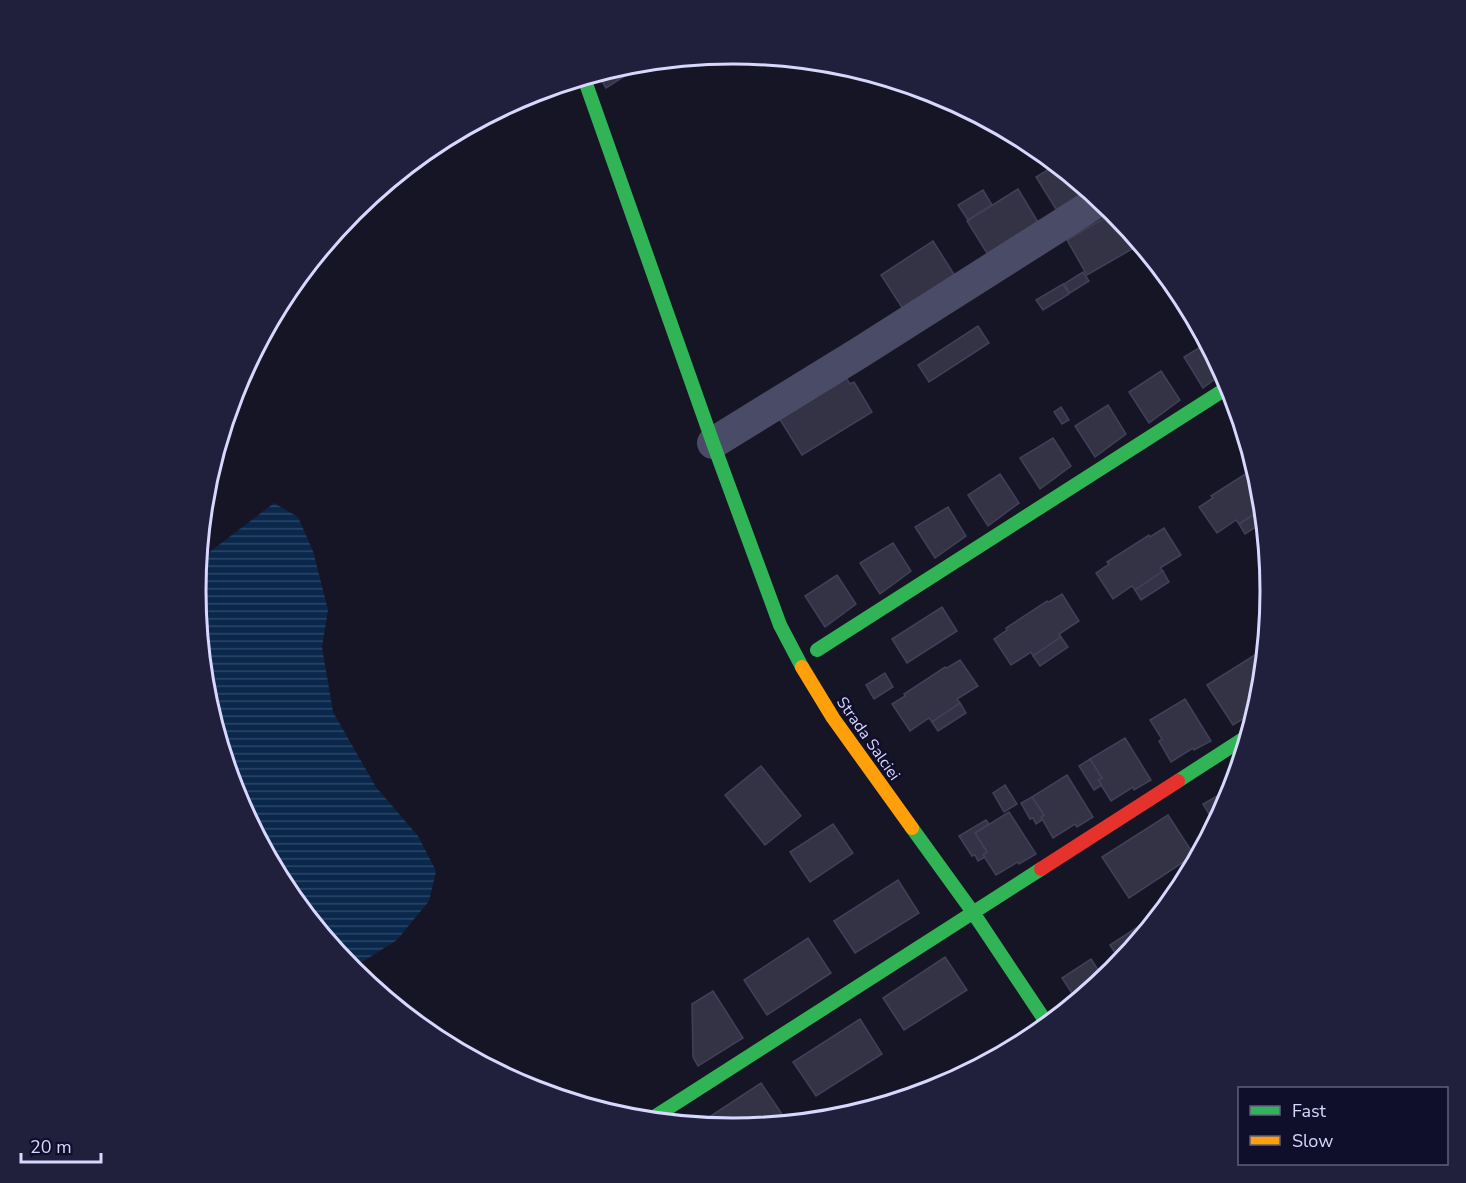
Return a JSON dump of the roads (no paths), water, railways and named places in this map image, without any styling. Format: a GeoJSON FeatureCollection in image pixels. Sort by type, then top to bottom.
{"type":"FeatureCollection","features":[{"type":"Feature","properties":{"kind":"street","name":"Strada Salciei"},"geometry":{"type":"LineString","coordinates":[[587,85],[780,625],[802,667],[840,727],[972,911],[1043,1018]]}},
{"type":"Feature","properties":{"kind":"street"},"geometry":{"type":"LineString","coordinates":[[713,443],[1091,205]]}},
{"type":"Feature","properties":{"kind":"street"},"geometry":{"type":"LineString","coordinates":[[817,650],[1221,392]]}},
{"type":"Feature","properties":{"kind":"street"},"geometry":{"type":"LineString","coordinates":[[660,1113],[1238,741]]}},
{"type":"Feature","properties":{"kind":"water"},"geometry":{"type":"Polygon","coordinates":[[[274,503],[298,517],[313,551],[328,610],[322,647],[333,712],[376,787],[418,836],[436,871],[429,901],[397,940],[360,964],[315,912],[277,855],[260,825],[234,761],[216,694],[211,660],[207,626],[207,554],[274,503]]]}}]}
